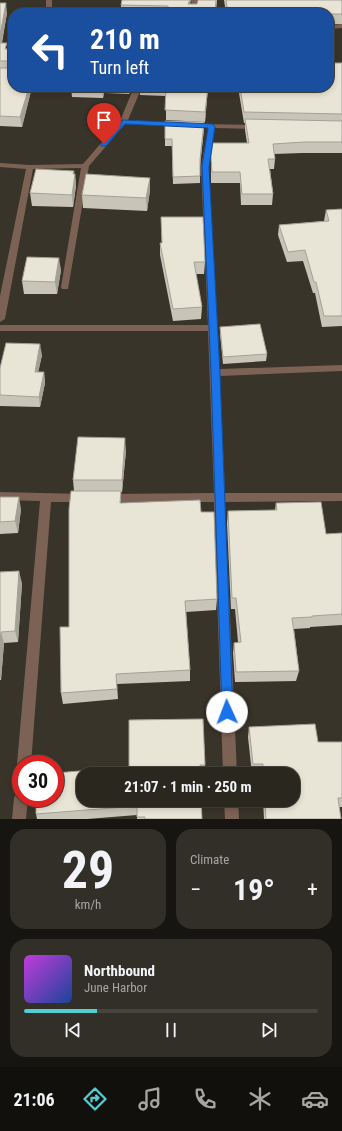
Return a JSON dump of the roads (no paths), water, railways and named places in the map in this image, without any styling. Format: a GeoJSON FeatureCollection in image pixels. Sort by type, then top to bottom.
{"type":"FeatureCollection","features":[{"type":"Feature","properties":{"kind":"street"},"geometry":{"type":"LineString","coordinates":[[65,287],[85,166],[123,122],[136,92]]}},
{"type":"Feature","properties":{"kind":"street"},"geometry":{"type":"LineString","coordinates":[[123,122],[266,127]]}},
{"type":"Feature","properties":{"kind":"street"},"geometry":{"type":"LineString","coordinates":[[212,126],[206,167],[230,767]]}},
{"type":"Feature","properties":{"kind":"street"},"geometry":{"type":"LineString","coordinates":[[0,165],[30,167],[85,166]]}},
{"type":"Feature","properties":{"kind":"street"},"geometry":{"type":"LineString","coordinates":[[0,320],[30,167]]}},
{"type":"Feature","properties":{"kind":"street"},"geometry":{"type":"LineString","coordinates":[[0,328],[213,328]]}},
{"type":"Feature","properties":{"kind":"street"},"geometry":{"type":"LineString","coordinates":[[215,373],[342,368]]}},
{"type":"Feature","properties":{"kind":"street"},"geometry":{"type":"LineString","coordinates":[[0,496],[46,498],[342,496]]}},
{"type":"Feature","properties":{"kind":"street"},"geometry":{"type":"LineString","coordinates":[[25,755],[46,498]]}},
{"type":"Feature","properties":{"kind":"street"},"geometry":{"type":"LineString","coordinates":[[20,819],[21,807]]}},
{"type":"Feature","properties":{"kind":"street"},"geometry":{"type":"LineString","coordinates":[[231,807],[232,819]]}}]}
